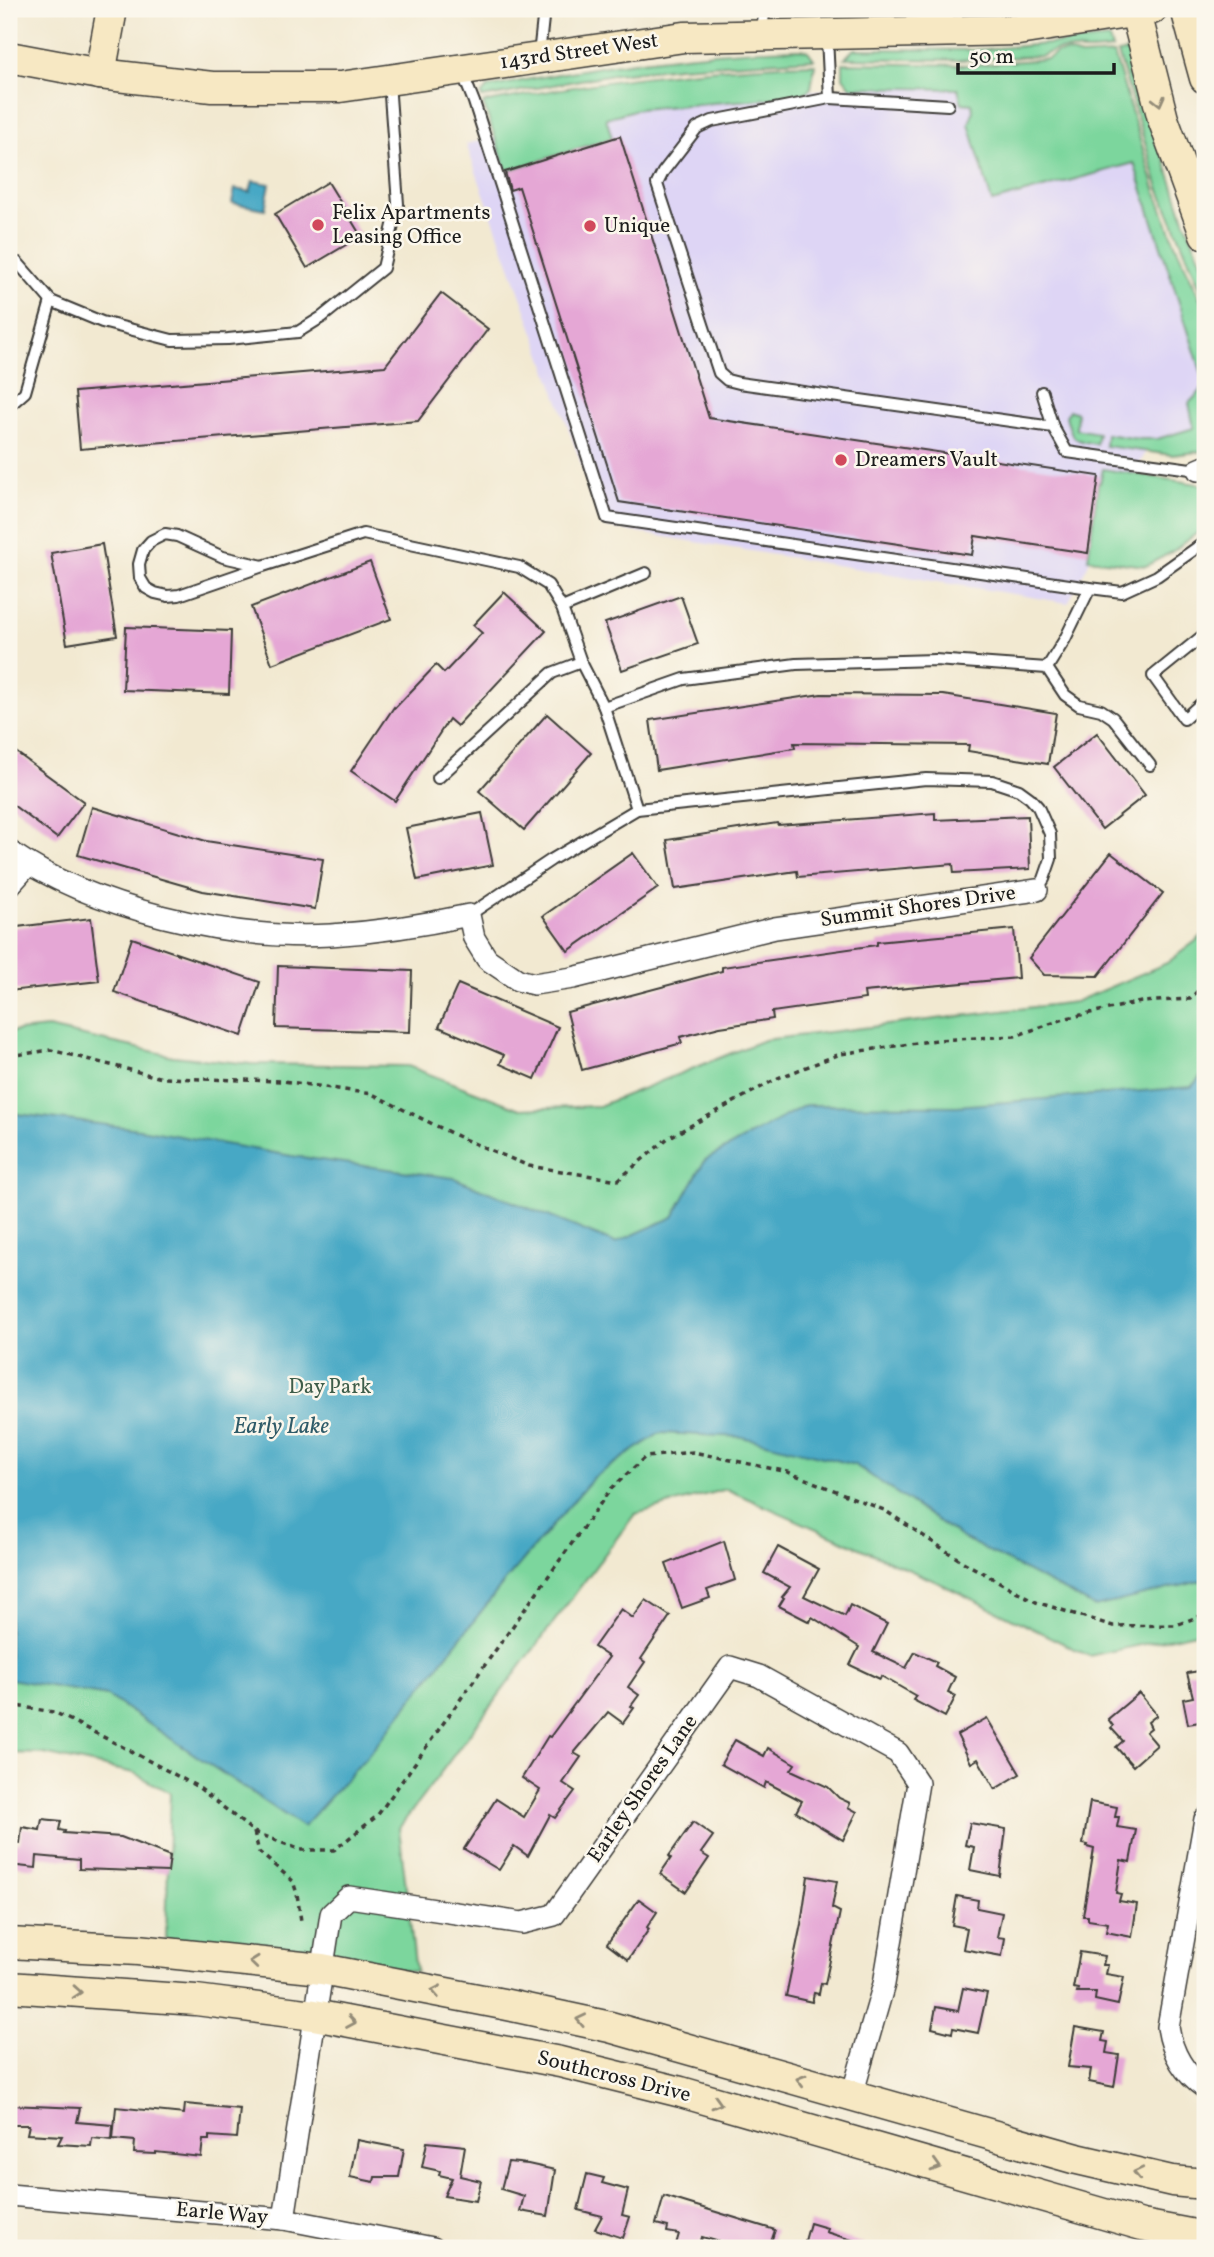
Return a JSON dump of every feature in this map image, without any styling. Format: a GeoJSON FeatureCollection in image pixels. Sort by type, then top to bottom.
{"type":"FeatureCollection","features":[{"type":"Feature","properties":{"kind":"street"},"geometry":{"type":"LineString","coordinates":[[100,74],[112,9]]}},
{"type":"Feature","properties":{"kind":"street"},"geometry":{"type":"LineString","coordinates":[[1186,9],[1205,78]]}},
{"type":"Feature","properties":{"kind":"street"},"geometry":{"type":"LineString","coordinates":[[1141,10],[1163,119],[1205,234]]}},
{"type":"Feature","properties":{"kind":"street","name":"143rd Street West"},"geometry":{"type":"LineString","coordinates":[[9,57],[100,74],[212,87],[340,87],[684,37],[763,22],[827,34],[1018,30],[1141,10]]}},
{"type":"Feature","properties":{"kind":"street","name":"Summit Shores Drive"},"geometry":{"type":"LineString","coordinates":[[9,852],[28,865],[101,897],[151,913],[209,926],[284,934],[329,935],[394,929],[469,915],[474,938],[487,959],[518,980],[534,984],[573,978],[775,928],[1037,890]]}},
{"type":"Feature","properties":{"kind":"street"},"geometry":{"type":"LineString","coordinates":[[9,886],[28,865]]}},
{"type":"Feature","properties":{"kind":"street","name":"Earley Shores Lane"},"geometry":{"type":"LineString","coordinates":[[284,2219],[331,1914],[349,1897],[522,1923],[554,1915],[730,1667],[760,1676],[898,1753],[918,1783],[884,1984],[852,2095]]}},
{"type":"Feature","properties":{"kind":"street"},"geometry":{"type":"LineString","coordinates":[[1205,1819],[1168,2027],[1170,2042],[1182,2068],[1205,2088]]}},
{"type":"Feature","properties":{"kind":"street"},"geometry":{"type":"LineString","coordinates":[[9,1943],[138,1950],[322,1969],[610,2026],[1077,2159],[1172,2181],[1205,2184]]}},
{"type":"Feature","properties":{"kind":"street","name":"Southcross Drive"},"geometry":{"type":"LineString","coordinates":[[9,1987],[196,2000],[314,2015],[560,2062],[681,2092],[1142,2225],[1205,2237]]}},
{"type":"Feature","properties":{"kind":"street","name":"Earle Way"},"geometry":{"type":"LineString","coordinates":[[9,2195],[284,2219],[433,2248]]}},
{"type":"Feature","properties":{"kind":"lane"},"geometry":{"type":"LineString","coordinates":[[538,58],[544,9]]}},
{"type":"Feature","properties":{"kind":"lane"},"geometry":{"type":"LineString","coordinates":[[827,34],[830,98]]}},
{"type":"Feature","properties":{"kind":"lane"},"geometry":{"type":"LineString","coordinates":[[461,69],[474,102],[607,518],[1122,592],[1157,576],[1205,542]]}},
{"type":"Feature","properties":{"kind":"lane"},"geometry":{"type":"LineString","coordinates":[[9,260],[18,263],[51,301],[102,322],[172,340],[228,339],[298,332],[322,317],[383,268],[398,204],[388,79]]}},
{"type":"Feature","properties":{"kind":"lane"},"geometry":{"type":"LineString","coordinates":[[948,104],[830,98],[712,121],[697,128],[657,184],[719,373],[727,380],[1053,428]]}},
{"type":"Feature","properties":{"kind":"lane"},"geometry":{"type":"LineString","coordinates":[[9,406],[25,392],[51,301]]}},
{"type":"Feature","properties":{"kind":"lane"},"geometry":{"type":"LineString","coordinates":[[1042,393],[1053,428],[1067,452],[1203,469]]}},
{"type":"Feature","properties":{"kind":"lane"},"geometry":{"type":"LineString","coordinates":[[263,566],[223,558],[177,536],[165,534],[151,541],[143,550],[139,565],[140,578],[146,588],[168,596],[179,595],[363,534],[519,567],[548,585],[562,608],[581,662],[604,707],[637,809]]}},
{"type":"Feature","properties":{"kind":"lane"},"geometry":{"type":"LineString","coordinates":[[562,608],[646,573]]}},
{"type":"Feature","properties":{"kind":"lane"},"geometry":{"type":"LineString","coordinates":[[1046,668],[1065,639],[1090,588]]}},
{"type":"Feature","properties":{"kind":"lane"},"geometry":{"type":"LineString","coordinates":[[1205,634],[1153,676],[1184,719],[1205,701]]}},
{"type":"Feature","properties":{"kind":"lane"},"geometry":{"type":"LineString","coordinates":[[604,707],[684,679],[796,664],[935,660],[1046,668]]}},
{"type":"Feature","properties":{"kind":"lane"},"geometry":{"type":"LineString","coordinates":[[438,778],[552,673],[581,662]]}},
{"type":"Feature","properties":{"kind":"lane"},"geometry":{"type":"LineString","coordinates":[[1046,668],[1065,695],[1079,705],[1101,710],[1113,718],[1150,765]]}},
{"type":"Feature","properties":{"kind":"lane","name":"Summit Shores Drive"},"geometry":{"type":"LineString","coordinates":[[469,915],[551,860],[637,809],[926,779],[992,781],[1019,790],[1038,807],[1051,834],[1051,859],[1037,890]]}},
{"type":"Feature","properties":{"kind":"path"},"geometry":{"type":"LineString","coordinates":[[9,1056],[51,1050],[162,1078],[283,1081],[372,1094],[461,1138],[528,1166],[618,1180],[668,1138],[778,1078],[840,1054],[937,1040],[1015,1036],[1066,1018],[1141,1002],[1190,999],[1205,983]]}},
{"type":"Feature","properties":{"kind":"path"},"geometry":{"type":"LineString","coordinates":[[9,1705],[54,1712],[121,1746],[198,1787],[254,1832],[302,1850],[334,1850],[377,1816],[610,1490],[645,1457],[693,1452],[788,1472],[884,1510],[963,1562],[1035,1602],[1113,1626],[1176,1625],[1205,1614]]}},
{"type":"Feature","properties":{"kind":"path"},"geometry":{"type":"LineString","coordinates":[[254,1832],[259,1852],[293,1881],[301,1921]]}},
{"type":"Feature","properties":{"kind":"shaded area"},"geometry":{"type":"Polygon","coordinates":[[[1107,67],[1205,373],[1205,428],[1151,442],[1068,603],[604,527],[466,144],[632,105],[1107,67]]]}},
{"type":"Feature","properties":{"kind":"green space"},"geometry":{"type":"Polygon","coordinates":[[[1109,39],[1112,49],[1060,50],[1042,56],[958,60],[845,58],[854,49],[974,50],[1109,39]]]}},
{"type":"Feature","properties":{"kind":"green space"},"geometry":{"type":"Polygon","coordinates":[[[808,51],[814,59],[678,67],[608,75],[482,98],[481,95],[487,88],[604,66],[723,52],[808,51]]]}},
{"type":"Feature","properties":{"kind":"green space"},"geometry":{"type":"Polygon","coordinates":[[[1129,51],[1185,222],[1205,269],[1205,299],[1158,186],[1118,53],[1129,51]]]}},
{"type":"Feature","properties":{"kind":"green space"},"geometry":{"type":"Polygon","coordinates":[[[1067,52],[1081,56],[1114,54],[1156,192],[1176,246],[1205,309],[1205,383],[1134,163],[992,202],[969,124],[973,112],[972,104],[962,103],[958,89],[851,87],[843,77],[843,63],[974,65],[1047,59],[1057,53],[1067,52]]]}},
{"type":"Feature","properties":{"kind":"green space"},"geometry":{"type":"Polygon","coordinates":[[[815,64],[811,88],[801,96],[638,109],[606,118],[612,138],[507,171],[483,103],[648,76],[815,64]]]}},
{"type":"Feature","properties":{"kind":"green space"},"geometry":{"type":"Polygon","coordinates":[[[1205,387],[1205,451],[1172,455],[1105,446],[1106,434],[1157,439],[1194,428],[1189,403],[1205,387]]]}},
{"type":"Feature","properties":{"kind":"green space"},"geometry":{"type":"Polygon","coordinates":[[[1069,410],[1077,413],[1076,429],[1098,433],[1096,444],[1074,437],[1066,416],[1069,410]]]}},
{"type":"Feature","properties":{"kind":"green space"},"geometry":{"type":"Polygon","coordinates":[[[1103,469],[1204,485],[1205,527],[1172,552],[1146,566],[1088,559],[1098,483],[1103,469]]]}},
{"type":"Feature","properties":{"kind":"green space","name":"Early Lake"},"geometry":{"type":"Polygon","coordinates":[[[1205,934],[1205,1631],[1089,1656],[939,1583],[726,1489],[635,1514],[399,1828],[416,1972],[166,1939],[170,1793],[134,1773],[44,1754],[9,1753],[9,1032],[48,1028],[173,1056],[251,1064],[408,1066],[520,1109],[599,1106],[764,1040],[1075,1002],[1167,963],[1205,934]]]}},
{"type":"Feature","properties":{"kind":"water"},"geometry":{"type":"Polygon","coordinates":[[[253,181],[270,184],[265,209],[232,203],[235,189],[250,192],[253,181]]]}},
{"type":"Feature","properties":{"kind":"water","name":"Early Lake"},"geometry":{"type":"Polygon","coordinates":[[[1205,1072],[1205,1580],[1095,1607],[961,1537],[855,1465],[742,1437],[660,1433],[593,1478],[506,1580],[370,1753],[303,1827],[107,1696],[9,1679],[9,1113],[140,1129],[292,1156],[454,1178],[615,1243],[673,1217],[705,1160],[805,1105],[957,1106],[1191,1087],[1205,1072]]]}},
{"type":"Feature","properties":{"kind":"building"},"geometry":{"type":"Polygon","coordinates":[[[620,136],[709,418],[1099,476],[1088,553],[975,536],[972,555],[619,502],[519,187],[510,190],[505,172],[620,136]]]}},
{"type":"Feature","properties":{"kind":"building","name":"Felix Apartments Leasing Office"},"geometry":{"type":"Polygon","coordinates":[[[328,182],[361,236],[307,268],[275,214],[328,182]]]}},
{"type":"Feature","properties":{"kind":"building"},"geometry":{"type":"Polygon","coordinates":[[[441,293],[488,329],[418,421],[80,449],[75,392],[385,366],[441,293]]]}},
{"type":"Feature","properties":{"kind":"building"},"geometry":{"type":"Polygon","coordinates":[[[102,544],[117,636],[67,644],[51,553],[102,544]]]}},
{"type":"Feature","properties":{"kind":"building"},"geometry":{"type":"Polygon","coordinates":[[[370,562],[391,619],[272,664],[251,607],[370,562]]]}},
{"type":"Feature","properties":{"kind":"building"},"geometry":{"type":"Polygon","coordinates":[[[504,592],[546,631],[457,726],[449,719],[395,801],[351,771],[394,707],[436,665],[444,673],[482,633],[473,625],[504,592]]]}},
{"type":"Feature","properties":{"kind":"building"},"geometry":{"type":"Polygon","coordinates":[[[681,596],[698,644],[622,670],[605,623],[681,596]]]}},
{"type":"Feature","properties":{"kind":"building"},"geometry":{"type":"Polygon","coordinates":[[[126,627],[231,631],[229,694],[123,690],[126,627]]]}},
{"type":"Feature","properties":{"kind":"building"},"geometry":{"type":"Polygon","coordinates":[[[821,694],[943,695],[1056,713],[1048,764],[968,751],[969,745],[794,743],[795,748],[657,770],[650,720],[821,694]]]}},
{"type":"Feature","properties":{"kind":"building"},"geometry":{"type":"Polygon","coordinates":[[[547,714],[591,753],[524,830],[479,791],[547,714]]]}},
{"type":"Feature","properties":{"kind":"building"},"geometry":{"type":"Polygon","coordinates":[[[1097,733],[1145,795],[1102,829],[1054,767],[1097,733]]]}},
{"type":"Feature","properties":{"kind":"building"},"geometry":{"type":"Polygon","coordinates":[[[9,747],[84,802],[57,838],[9,802],[9,747]]]}},
{"type":"Feature","properties":{"kind":"building"},"geometry":{"type":"Polygon","coordinates":[[[92,807],[206,841],[323,859],[315,909],[203,891],[78,855],[92,807]]]}},
{"type":"Feature","properties":{"kind":"building"},"geometry":{"type":"Polygon","coordinates":[[[482,813],[493,865],[417,880],[406,828],[482,813]]]}},
{"type":"Feature","properties":{"kind":"building"},"geometry":{"type":"Polygon","coordinates":[[[935,813],[935,820],[1028,816],[1030,869],[954,873],[953,864],[798,877],[797,871],[675,889],[667,840],[777,823],[935,813]]]}},
{"type":"Feature","properties":{"kind":"building"},"geometry":{"type":"Polygon","coordinates":[[[633,853],[658,888],[568,951],[543,916],[633,853]]]}},
{"type":"Feature","properties":{"kind":"building"},"geometry":{"type":"Polygon","coordinates":[[[1111,853],[1163,893],[1098,976],[1044,975],[1029,958],[1111,853]]]}},
{"type":"Feature","properties":{"kind":"building"},"geometry":{"type":"Polygon","coordinates":[[[91,918],[99,981],[9,991],[9,928],[91,918]]]}},
{"type":"Feature","properties":{"kind":"building"},"geometry":{"type":"Polygon","coordinates":[[[1014,929],[1018,978],[864,992],[865,999],[772,1012],[773,1019],[720,1027],[680,1037],[682,1043],[582,1070],[567,1012],[722,971],[722,967],[877,945],[877,942],[1014,929]]]}},
{"type":"Feature","properties":{"kind":"building"},"geometry":{"type":"Polygon","coordinates":[[[132,938],[260,982],[242,1036],[114,992],[132,938]]]}},
{"type":"Feature","properties":{"kind":"building"},"geometry":{"type":"Polygon","coordinates":[[[278,966],[412,971],[410,1032],[276,1028],[278,966]]]}},
{"type":"Feature","properties":{"kind":"building"},"geometry":{"type":"Polygon","coordinates":[[[458,984],[558,1027],[535,1079],[500,1064],[504,1055],[439,1027],[458,984]]]}},
{"type":"Feature","properties":{"kind":"building"},"geometry":{"type":"Polygon","coordinates":[[[724,1541],[735,1580],[707,1590],[710,1598],[682,1608],[666,1564],[724,1541]]]}},
{"type":"Feature","properties":{"kind":"building"},"geometry":{"type":"Polygon","coordinates":[[[778,1547],[819,1569],[804,1596],[845,1616],[850,1605],[887,1624],[873,1652],[906,1668],[915,1652],[937,1662],[935,1666],[955,1677],[948,1692],[956,1696],[945,1717],[913,1700],[916,1696],[881,1676],[880,1679],[850,1665],[859,1647],[812,1617],[810,1622],[779,1606],[790,1587],[764,1573],[778,1547]]]}},
{"type":"Feature","properties":{"kind":"building"},"geometry":{"type":"Polygon","coordinates":[[[646,1600],[670,1616],[641,1659],[645,1662],[628,1687],[639,1695],[631,1706],[634,1708],[623,1723],[608,1712],[574,1753],[581,1757],[563,1783],[575,1791],[555,1818],[550,1815],[528,1856],[514,1846],[499,1870],[464,1849],[496,1799],[524,1817],[540,1790],[522,1778],[548,1736],[550,1737],[609,1657],[594,1647],[621,1609],[633,1618],[646,1600]]]}},
{"type":"Feature","properties":{"kind":"building"},"geometry":{"type":"Polygon","coordinates":[[[1205,1670],[1205,1721],[1188,1724],[1183,1699],[1193,1697],[1187,1673],[1205,1670]]]}},
{"type":"Feature","properties":{"kind":"building"},"geometry":{"type":"Polygon","coordinates":[[[1139,1693],[1157,1715],[1148,1722],[1151,1728],[1146,1732],[1157,1745],[1133,1766],[1116,1747],[1123,1741],[1111,1728],[1113,1726],[1108,1719],[1139,1693]]]}},
{"type":"Feature","properties":{"kind":"building"},"geometry":{"type":"Polygon","coordinates":[[[987,1718],[1020,1774],[995,1789],[978,1759],[971,1763],[957,1735],[987,1718]]]}},
{"type":"Feature","properties":{"kind":"building"},"geometry":{"type":"Polygon","coordinates":[[[735,1740],[764,1756],[768,1748],[795,1764],[791,1770],[828,1787],[839,1798],[850,1803],[848,1807],[857,1812],[843,1840],[796,1812],[802,1801],[766,1782],[764,1788],[721,1764],[735,1740]]]}},
{"type":"Feature","properties":{"kind":"building"},"geometry":{"type":"Polygon","coordinates":[[[1090,1802],[1117,1807],[1117,1827],[1136,1830],[1130,1862],[1121,1860],[1116,1893],[1121,1894],[1119,1901],[1137,1904],[1132,1937],[1106,1932],[1108,1923],[1088,1920],[1088,1916],[1083,1916],[1094,1849],[1083,1844],[1090,1802]]]}},
{"type":"Feature","properties":{"kind":"building"},"geometry":{"type":"Polygon","coordinates":[[[42,1819],[61,1821],[59,1830],[65,1831],[64,1833],[121,1837],[170,1856],[168,1872],[79,1869],[79,1860],[37,1856],[36,1868],[9,1865],[9,1842],[20,1843],[22,1827],[40,1830],[42,1819]]]}},
{"type":"Feature","properties":{"kind":"building"},"geometry":{"type":"Polygon","coordinates":[[[693,1822],[713,1836],[701,1853],[709,1858],[686,1892],[660,1874],[693,1822]]]}},
{"type":"Feature","properties":{"kind":"building"},"geometry":{"type":"Polygon","coordinates":[[[970,1823],[1006,1829],[1000,1876],[970,1870],[974,1847],[965,1845],[970,1823]]]}},
{"type":"Feature","properties":{"kind":"building"},"geometry":{"type":"Polygon","coordinates":[[[808,1876],[837,1881],[832,1908],[840,1912],[825,1984],[821,1983],[819,1994],[814,1993],[812,2002],[786,1996],[808,1876]]]}},
{"type":"Feature","properties":{"kind":"building"},"geometry":{"type":"Polygon","coordinates":[[[957,1896],[978,1900],[977,1908],[1002,1913],[997,1937],[1005,1938],[1002,1956],[963,1949],[967,1928],[952,1925],[957,1896]]]}},
{"type":"Feature","properties":{"kind":"building"},"geometry":{"type":"Polygon","coordinates":[[[639,1899],[657,1912],[628,1960],[607,1944],[639,1899]]]}},
{"type":"Feature","properties":{"kind":"building"},"geometry":{"type":"Polygon","coordinates":[[[1080,1952],[1105,1956],[1103,1965],[1108,1965],[1106,1974],[1124,1977],[1118,2005],[1095,2000],[1096,1992],[1077,1992],[1078,1989],[1073,1988],[1080,1952]]]}},
{"type":"Feature","properties":{"kind":"building"},"geometry":{"type":"Polygon","coordinates":[[[963,1988],[987,1993],[978,2033],[953,2028],[952,2033],[932,2028],[936,2007],[958,2011],[963,1988]]]}},
{"type":"Feature","properties":{"kind":"building"},"geometry":{"type":"Polygon","coordinates":[[[1075,2027],[1104,2032],[1102,2041],[1108,2042],[1106,2053],[1119,2055],[1114,2087],[1089,2082],[1091,2069],[1068,2067],[1075,2027]]]}},
{"type":"Feature","properties":{"kind":"building"},"geometry":{"type":"Polygon","coordinates":[[[185,2104],[240,2109],[237,2138],[209,2136],[209,2140],[203,2140],[201,2157],[156,2152],[134,2153],[135,2141],[113,2139],[116,2107],[184,2114],[185,2104]]]}},
{"type":"Feature","properties":{"kind":"building"},"geometry":{"type":"Polygon","coordinates":[[[9,2105],[80,2108],[77,2122],[113,2125],[112,2140],[92,2138],[91,2146],[58,2144],[62,2136],[27,2134],[29,2125],[9,2125],[9,2105]]]}},
{"type":"Feature","properties":{"kind":"building"},"geometry":{"type":"Polygon","coordinates":[[[357,2140],[404,2149],[399,2177],[375,2177],[374,2182],[350,2177],[357,2140]]]}},
{"type":"Feature","properties":{"kind":"building"},"geometry":{"type":"Polygon","coordinates":[[[427,2142],[465,2146],[460,2176],[481,2181],[476,2201],[444,2196],[452,2178],[439,2175],[440,2171],[422,2167],[427,2142]]]}},
{"type":"Feature","properties":{"kind":"building"},"geometry":{"type":"Polygon","coordinates":[[[508,2162],[555,2170],[548,2216],[520,2211],[524,2196],[501,2189],[508,2162]]]}},
{"type":"Feature","properties":{"kind":"building"},"geometry":{"type":"Polygon","coordinates":[[[587,2174],[604,2178],[602,2183],[628,2190],[622,2215],[630,2217],[623,2238],[595,2229],[602,2216],[578,2210],[587,2174]]]}},
{"type":"Feature","properties":{"kind":"building"},"geometry":{"type":"Polygon","coordinates":[[[664,2196],[775,2230],[769,2248],[741,2248],[702,2237],[699,2248],[675,2248],[679,2234],[667,2232],[668,2227],[656,2224],[664,2196]]]}},
{"type":"Feature","properties":{"kind":"building"},"geometry":{"type":"Polygon","coordinates":[[[810,2223],[827,2228],[826,2232],[865,2244],[864,2248],[803,2248],[810,2223]]]}},
{"type":"Feature","properties":{"kind":"place","name":"Felix Apartments Leasing Office"},"geometry":{"type":"Point","coordinates":[318,225]}},
{"type":"Feature","properties":{"kind":"place","name":"Unique"},"geometry":{"type":"Point","coordinates":[590,226]}},
{"type":"Feature","properties":{"kind":"place","name":"Dreamers Vault"},"geometry":{"type":"Point","coordinates":[841,460]}},
{"type":"Feature","properties":{"kind":"park label","name":"Day Park"},"geometry":{"type":"Point","coordinates":[330,1387]}}]}
